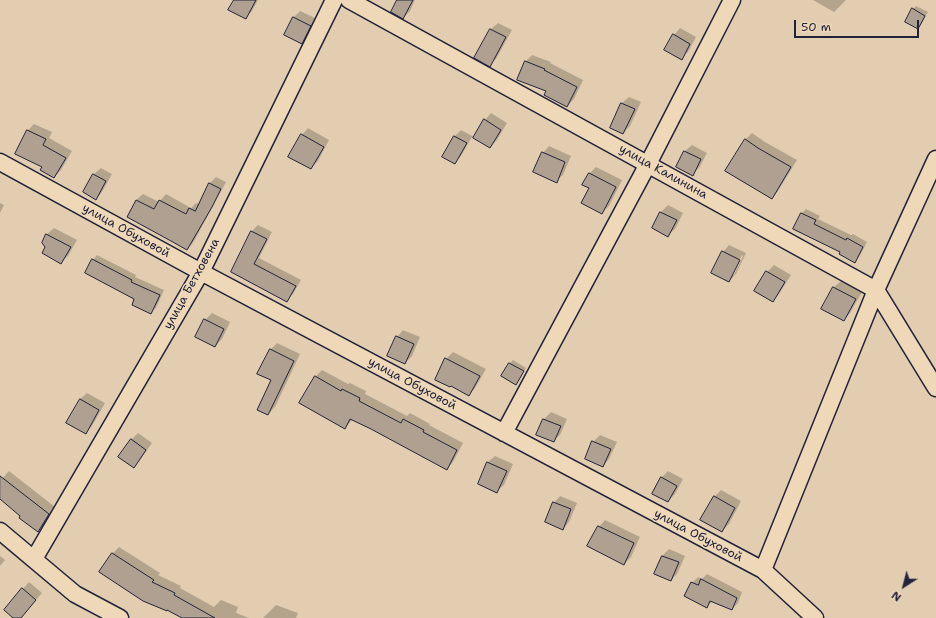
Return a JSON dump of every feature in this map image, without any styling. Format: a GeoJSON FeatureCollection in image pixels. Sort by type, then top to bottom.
{"type":"FeatureCollection","features":[{"type":"Feature","properties":{"kind":"street","name":"улица Бетховена"},"geometry":{"type":"LineString","coordinates":[[34,559],[201,272],[334,0]]}},
{"type":"Feature","properties":{"kind":"street","name":"улица Калинина"},"geometry":{"type":"LineString","coordinates":[[349,0],[876,290],[936,388]]}},
{"type":"Feature","properties":{"kind":"street"},"geometry":{"type":"LineString","coordinates":[[504,433],[648,164],[732,0]]}},
{"type":"Feature","properties":{"kind":"street"},"geometry":{"type":"LineString","coordinates":[[763,570],[876,290],[936,159]]}},
{"type":"Feature","properties":{"kind":"street","name":"улица Обуховой"},"geometry":{"type":"LineString","coordinates":[[0,162],[201,272],[763,570],[815,618]]}},
{"type":"Feature","properties":{"kind":"street"},"geometry":{"type":"LineString","coordinates":[[0,531],[75,594],[120,618]]}},
{"type":"Feature","properties":{"kind":"building"},"geometry":{"type":"Polygon","coordinates":[[[234,0],[256,0],[246,19],[228,10],[234,0]]]}},
{"type":"Feature","properties":{"kind":"building"},"geometry":{"type":"Polygon","coordinates":[[[397,0],[413,0],[403,19],[391,12],[397,0]]]}},
{"type":"Feature","properties":{"kind":"building"},"geometry":{"type":"Polygon","coordinates":[[[912,8],[925,16],[918,29],[905,22],[912,8]]]}},
{"type":"Feature","properties":{"kind":"building"},"geometry":{"type":"Polygon","coordinates":[[[293,17],[311,26],[302,44],[284,35],[293,17]]]}},
{"type":"Feature","properties":{"kind":"building"},"geometry":{"type":"Polygon","coordinates":[[[490,29],[506,37],[490,67],[474,58],[490,29]]]}},
{"type":"Feature","properties":{"kind":"building"},"geometry":{"type":"Polygon","coordinates":[[[673,34],[690,44],[682,60],[664,50],[673,34]]]}},
{"type":"Feature","properties":{"kind":"building"},"geometry":{"type":"Polygon","coordinates":[[[525,61],[545,69],[544,70],[577,87],[567,107],[544,95],[546,91],[517,80],[525,61]]]}},
{"type":"Feature","properties":{"kind":"building"},"geometry":{"type":"Polygon","coordinates":[[[621,103],[635,109],[623,134],[610,128],[621,103]]]}},
{"type":"Feature","properties":{"kind":"building"},"geometry":{"type":"Polygon","coordinates":[[[484,119],[501,130],[490,148],[473,138],[484,119]]]}},
{"type":"Feature","properties":{"kind":"building"},"geometry":{"type":"Polygon","coordinates":[[[27,130],[46,139],[43,145],[66,158],[54,178],[40,170],[42,167],[15,154],[27,130]]]}},
{"type":"Feature","properties":{"kind":"building"},"geometry":{"type":"Polygon","coordinates":[[[301,134],[324,147],[311,169],[288,157],[301,134]]]}},
{"type":"Feature","properties":{"kind":"building"},"geometry":{"type":"Polygon","coordinates":[[[454,136],[467,143],[455,164],[442,157],[454,136]]]}},
{"type":"Feature","properties":{"kind":"building"},"geometry":{"type":"Polygon","coordinates":[[[745,139],[791,167],[772,199],[725,171],[745,139]]]}},
{"type":"Feature","properties":{"kind":"building"},"geometry":{"type":"Polygon","coordinates":[[[684,151],[701,159],[693,176],[676,167],[684,151]]]}},
{"type":"Feature","properties":{"kind":"building"},"geometry":{"type":"Polygon","coordinates":[[[542,152],[565,162],[557,183],[533,172],[542,152]]]}},
{"type":"Feature","properties":{"kind":"building"},"geometry":{"type":"Polygon","coordinates":[[[589,173],[616,187],[602,214],[581,203],[589,188],[582,185],[589,173]]]}},
{"type":"Feature","properties":{"kind":"building"},"geometry":{"type":"Polygon","coordinates":[[[93,174],[106,181],[96,200],[83,192],[93,174]]]}},
{"type":"Feature","properties":{"kind":"building"},"geometry":{"type":"Polygon","coordinates":[[[209,183],[221,189],[187,250],[127,217],[136,200],[154,209],[159,200],[186,214],[189,208],[195,211],[209,183]]]}},
{"type":"Feature","properties":{"kind":"building"},"geometry":{"type":"Polygon","coordinates":[[[660,212],[677,220],[668,237],[652,228],[660,212]]]}},
{"type":"Feature","properties":{"kind":"building"},"geometry":{"type":"Polygon","coordinates":[[[801,213],[816,220],[814,224],[846,240],[847,238],[863,247],[855,263],[839,254],[840,252],[793,229],[801,213]]]}},
{"type":"Feature","properties":{"kind":"building"},"geometry":{"type":"Polygon","coordinates":[[[251,231],[267,239],[254,264],[296,286],[287,302],[231,272],[251,231]]]}},
{"type":"Feature","properties":{"kind":"building"},"geometry":{"type":"Polygon","coordinates":[[[46,234],[71,247],[61,264],[42,253],[45,247],[42,243],[46,234]]]}},
{"type":"Feature","properties":{"kind":"building"},"geometry":{"type":"Polygon","coordinates":[[[722,251],[740,260],[729,282],[711,273],[722,251]]]}},
{"type":"Feature","properties":{"kind":"building"},"geometry":{"type":"Polygon","coordinates":[[[92,259],[132,280],[131,282],[160,295],[151,314],[132,305],[134,299],[85,273],[92,259]]]}},
{"type":"Feature","properties":{"kind":"building"},"geometry":{"type":"Polygon","coordinates":[[[766,271],[785,282],[773,302],[754,291],[766,271]]]}},
{"type":"Feature","properties":{"kind":"building"},"geometry":{"type":"Polygon","coordinates":[[[833,287],[856,299],[844,321],[821,309],[833,287]]]}},
{"type":"Feature","properties":{"kind":"building"},"geometry":{"type":"Polygon","coordinates":[[[204,319],[224,329],[215,347],[195,337],[204,319]]]}},
{"type":"Feature","properties":{"kind":"building"},"geometry":{"type":"Polygon","coordinates":[[[396,336],[414,344],[405,364],[387,356],[396,336]]]}},
{"type":"Feature","properties":{"kind":"building"},"geometry":{"type":"Polygon","coordinates":[[[270,349],[294,361],[268,415],[257,410],[271,380],[257,374],[270,349]]]}},
{"type":"Feature","properties":{"kind":"building"},"geometry":{"type":"Polygon","coordinates":[[[445,358],[480,376],[469,396],[451,386],[450,387],[435,380],[445,358]]]}},
{"type":"Feature","properties":{"kind":"building"},"geometry":{"type":"Polygon","coordinates":[[[509,363],[524,371],[516,385],[501,376],[509,363]]]}},
{"type":"Feature","properties":{"kind":"building"},"geometry":{"type":"Polygon","coordinates":[[[315,376],[341,391],[342,389],[360,398],[359,401],[401,423],[403,419],[424,430],[423,432],[457,450],[447,470],[350,419],[345,429],[299,403],[315,376]]]}},
{"type":"Feature","properties":{"kind":"building"},"geometry":{"type":"Polygon","coordinates":[[[80,399],[99,410],[86,434],[66,423],[80,399]]]}},
{"type":"Feature","properties":{"kind":"building"},"geometry":{"type":"Polygon","coordinates":[[[543,419],[561,426],[554,442],[536,435],[543,419]]]}},
{"type":"Feature","properties":{"kind":"building"},"geometry":{"type":"Polygon","coordinates":[[[131,439],[146,450],[134,468],[118,457],[131,439]]]}},
{"type":"Feature","properties":{"kind":"building"},"geometry":{"type":"Polygon","coordinates":[[[592,441],[611,449],[603,467],[585,459],[592,441]]]}},
{"type":"Feature","properties":{"kind":"building"},"geometry":{"type":"Polygon","coordinates":[[[487,462],[507,471],[497,493],[478,484],[487,462]]]}},
{"type":"Feature","properties":{"kind":"building"},"geometry":{"type":"Polygon","coordinates":[[[0,476],[49,514],[38,532],[19,518],[20,516],[0,499],[0,476]]]}},
{"type":"Feature","properties":{"kind":"building"},"geometry":{"type":"Polygon","coordinates":[[[661,477],[677,486],[668,502],[652,494],[661,477]]]}},
{"type":"Feature","properties":{"kind":"building"},"geometry":{"type":"Polygon","coordinates":[[[714,496],[735,508],[722,532],[700,520],[714,496]]]}},
{"type":"Feature","properties":{"kind":"building"},"geometry":{"type":"Polygon","coordinates":[[[553,502],[571,509],[563,530],[545,522],[553,502]]]}},
{"type":"Feature","properties":{"kind":"building"},"geometry":{"type":"Polygon","coordinates":[[[598,526],[634,543],[624,565],[587,546],[598,526]]]}},
{"type":"Feature","properties":{"kind":"building"},"geometry":{"type":"Polygon","coordinates":[[[112,553],[154,580],[152,582],[175,593],[174,595],[215,618],[182,618],[167,610],[143,601],[99,572],[112,553]]]}},
{"type":"Feature","properties":{"kind":"building"},"geometry":{"type":"Polygon","coordinates":[[[662,556],[679,562],[671,581],[654,574],[662,556]]]}},
{"type":"Feature","properties":{"kind":"building"},"geometry":{"type":"Polygon","coordinates":[[[701,579],[737,598],[732,610],[710,601],[707,608],[684,596],[691,582],[698,585],[701,579]]]}},
{"type":"Feature","properties":{"kind":"building"},"geometry":{"type":"Polygon","coordinates":[[[22,588],[36,600],[21,618],[13,618],[4,610],[22,588]]]}}]}
